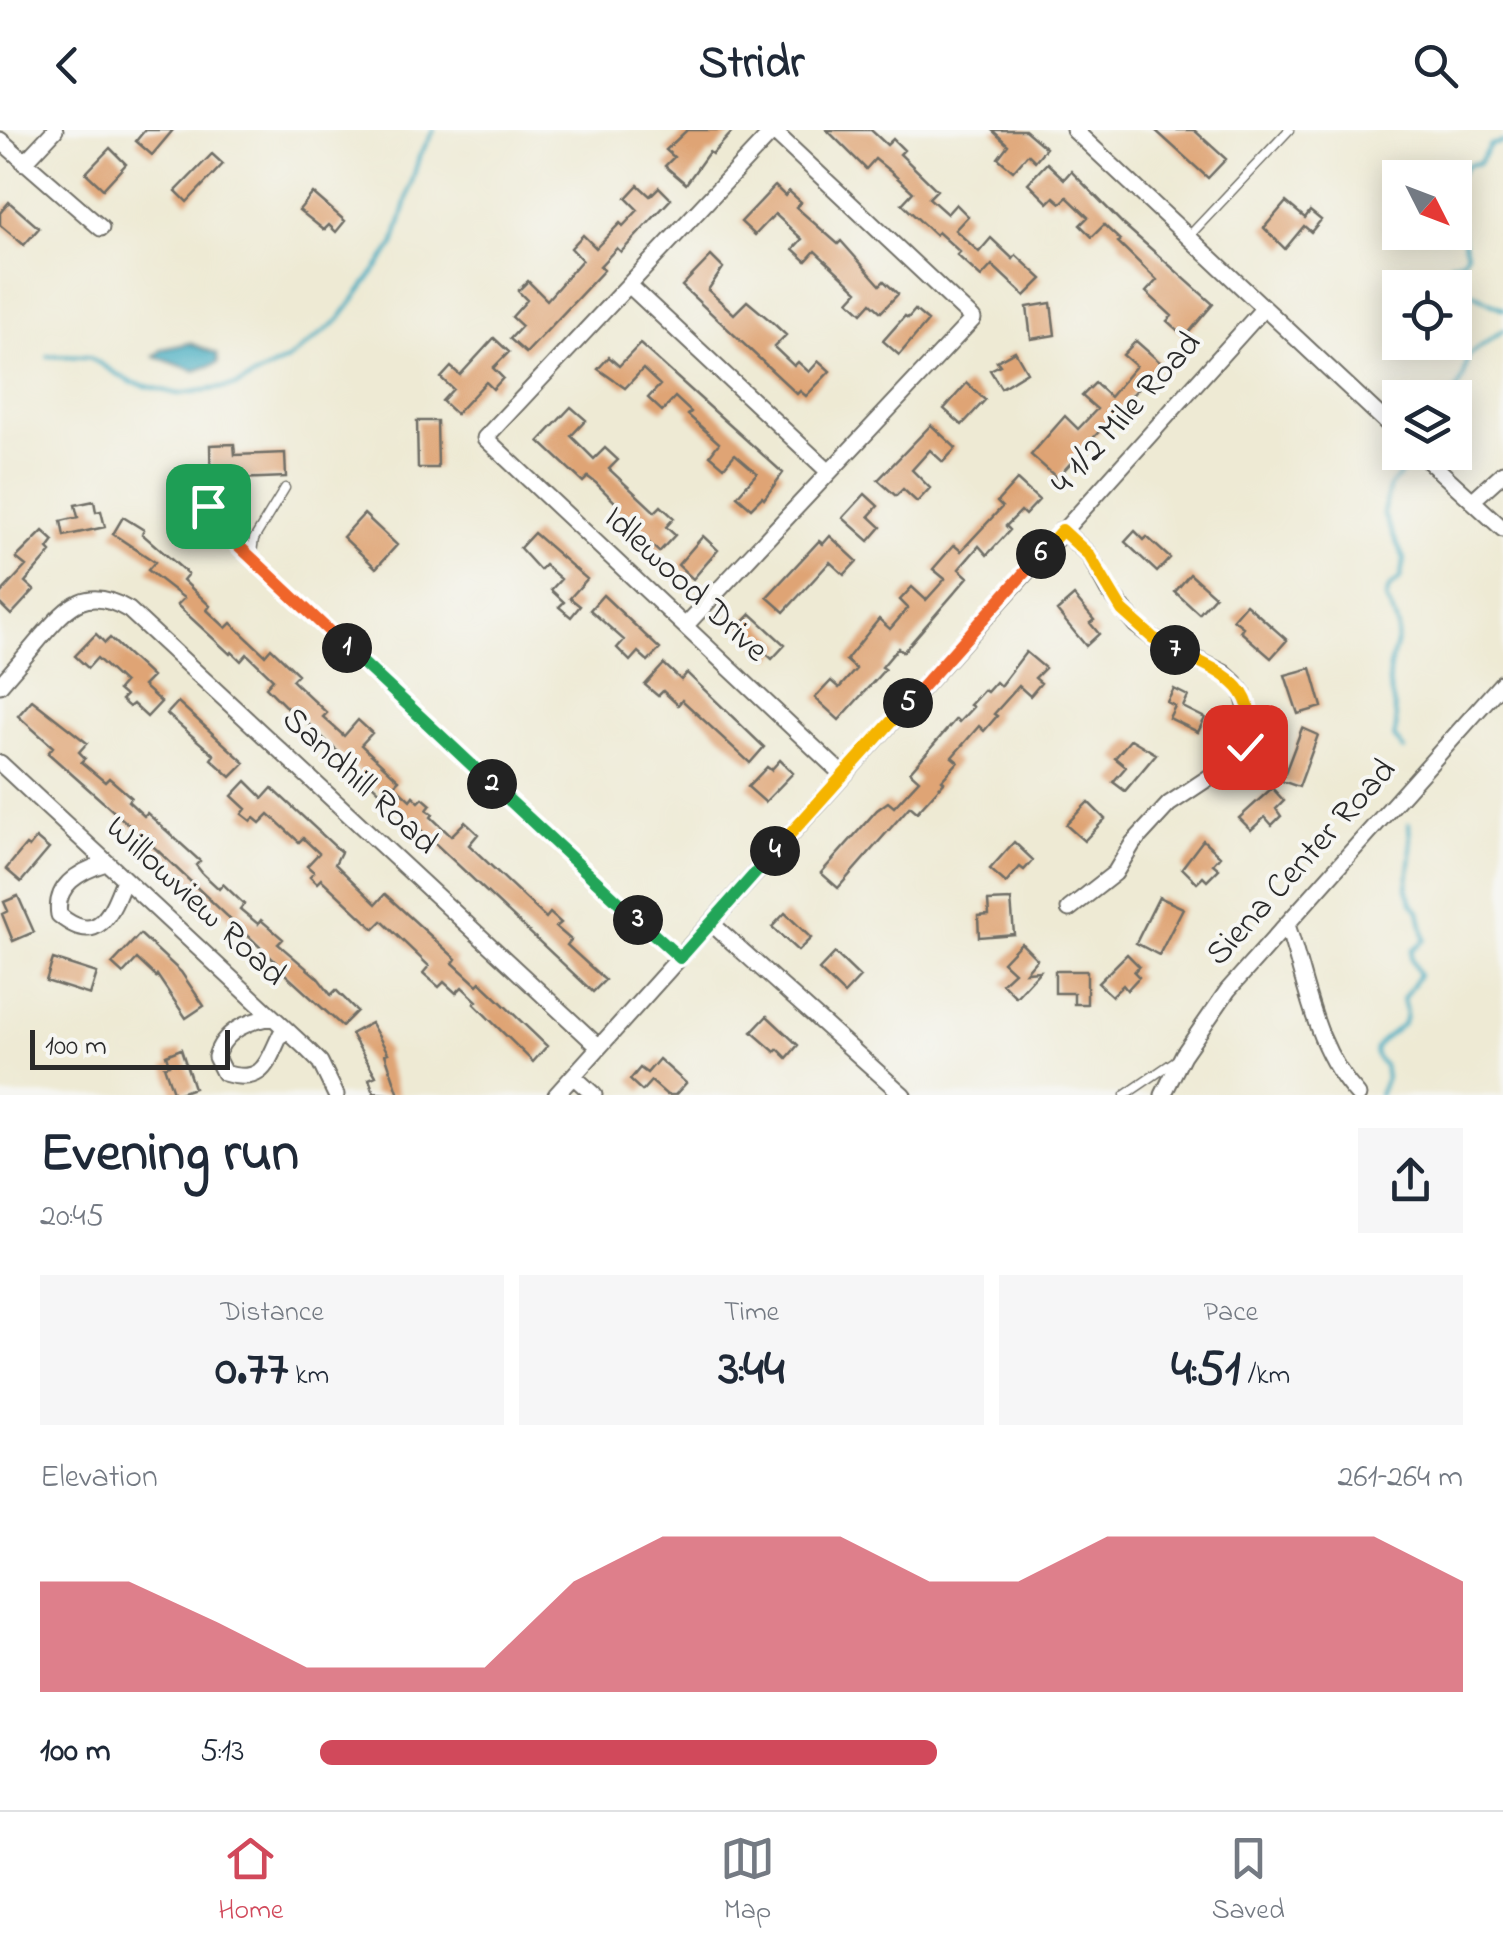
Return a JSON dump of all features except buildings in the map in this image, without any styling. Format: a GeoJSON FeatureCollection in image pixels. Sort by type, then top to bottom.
{"type":"FeatureCollection","features":[{"type":"Feature","properties":{"kind":"street"},"geometry":{"type":"LineString","coordinates":[[24,163],[55,130]]}},
{"type":"Feature","properties":{"kind":"street"},"geometry":{"type":"LineString","coordinates":[[1074,130],[1382,418]]}},
{"type":"Feature","properties":{"kind":"street"},"geometry":{"type":"LineString","coordinates":[[685,626],[973,318],[774,131],[629,285],[828,472]]}},
{"type":"Feature","properties":{"kind":"street"},"geometry":{"type":"LineString","coordinates":[[0,140],[101,228]]}},
{"type":"Feature","properties":{"kind":"street","name":"Idlewood Drive"},"geometry":{"type":"LineString","coordinates":[[629,285],[485,438],[844,774]]}},
{"type":"Feature","properties":{"kind":"street","name":"4 1/2 Mile Road"},"geometry":{"type":"LineString","coordinates":[[556,1095],[1263,309]]}},
{"type":"Feature","properties":{"kind":"street"},"geometry":{"type":"LineString","coordinates":[[1438,470],[1503,529]]}},
{"type":"Feature","properties":{"kind":"street"},"geometry":{"type":"LineString","coordinates":[[1472,501],[1503,473]]}},
{"type":"Feature","properties":{"kind":"street"},"geometry":{"type":"LineString","coordinates":[[1062,530],[1089,555],[1108,590],[1136,625],[1235,683],[1244,694],[1250,721],[1245,747],[1237,759],[1169,804],[1133,844],[1116,872],[1069,909]]}},
{"type":"Feature","properties":{"kind":"street","name":"Sandhill Road"},"geometry":{"type":"LineString","coordinates":[[0,685],[64,610],[91,598],[118,603],[599,1047]]}},
{"type":"Feature","properties":{"kind":"street","name":"Siena Center Road"},"geometry":{"type":"LineString","coordinates":[[1163,1095],[1182,1054],[1228,990],[1503,682]]}},
{"type":"Feature","properties":{"kind":"street","name":"Willowview Road"},"geometry":{"type":"LineString","coordinates":[[0,763],[320,1062],[336,1095]]}},
{"type":"Feature","properties":{"kind":"street"},"geometry":{"type":"LineString","coordinates":[[106,863],[88,868],[63,889],[57,902],[59,915],[82,930],[94,928],[105,919],[124,880]]}},
{"type":"Feature","properties":{"kind":"street"},"geometry":{"type":"LineString","coordinates":[[711,922],[903,1095]]}},
{"type":"Feature","properties":{"kind":"street"},"geometry":{"type":"LineString","coordinates":[[1288,924],[1320,1034],[1346,1082],[1358,1095]]}},
{"type":"Feature","properties":{"kind":"street"},"geometry":{"type":"LineString","coordinates":[[573,1076],[594,1095]]}},
{"type":"Feature","properties":{"kind":"lane"},"geometry":{"type":"LineString","coordinates":[[1187,238],[1290,130]]}},
{"type":"Feature","properties":{"kind":"lane"},"geometry":{"type":"LineString","coordinates":[[251,559],[254,539],[285,488]]}},
{"type":"Feature","properties":{"kind":"lane"},"geometry":{"type":"LineString","coordinates":[[208,506],[222,530],[251,559],[680,958]]}},
{"type":"Feature","properties":{"kind":"lane"},"geometry":{"type":"LineString","coordinates":[[1125,1095],[1160,1074],[1182,1054]]}},
{"type":"Feature","properties":{"kind":"water"},"geometry":{"type":"Polygon","coordinates":[[[190,343],[217,354],[218,363],[195,371],[154,356],[163,349],[190,343]]]}},
{"type":"Feature","properties":{"kind":"waterway"},"geometry":{"type":"LineString","coordinates":[[48,356],[89,357],[130,382],[178,394],[236,386],[289,359],[339,320],[394,245],[419,157],[434,130]]}},
{"type":"Feature","properties":{"kind":"waterway"},"geometry":{"type":"LineString","coordinates":[[1503,142],[1490,145],[1479,163],[1467,165],[1456,180],[1461,234],[1467,252],[1463,259],[1444,270],[1454,284],[1503,309]]}},
{"type":"Feature","properties":{"kind":"waterway"},"geometry":{"type":"LineString","coordinates":[[1462,380],[1468,356],[1503,330]]}},
{"type":"Feature","properties":{"kind":"waterway"},"geometry":{"type":"LineString","coordinates":[[1404,470],[1390,486],[1383,513],[1404,559],[1400,579],[1389,588],[1386,599],[1398,629],[1389,677],[1396,717],[1394,737],[1404,750]]}},
{"type":"Feature","properties":{"kind":"waterway"},"geometry":{"type":"LineString","coordinates":[[1379,1095],[1386,1078],[1384,1065],[1375,1052],[1380,1042],[1405,1020],[1403,999],[1419,975],[1411,958],[1412,950],[1425,940],[1419,911],[1407,888],[1409,824]]}},
{"type":"Feature","properties":{"kind":"route"},"geometry":{"type":"LineString","coordinates":[[208,506],[222,530],[251,559],[680,958],[1062,530],[1089,555],[1108,590],[1136,625],[1235,683],[1249,708],[1245,747]]}}]}
